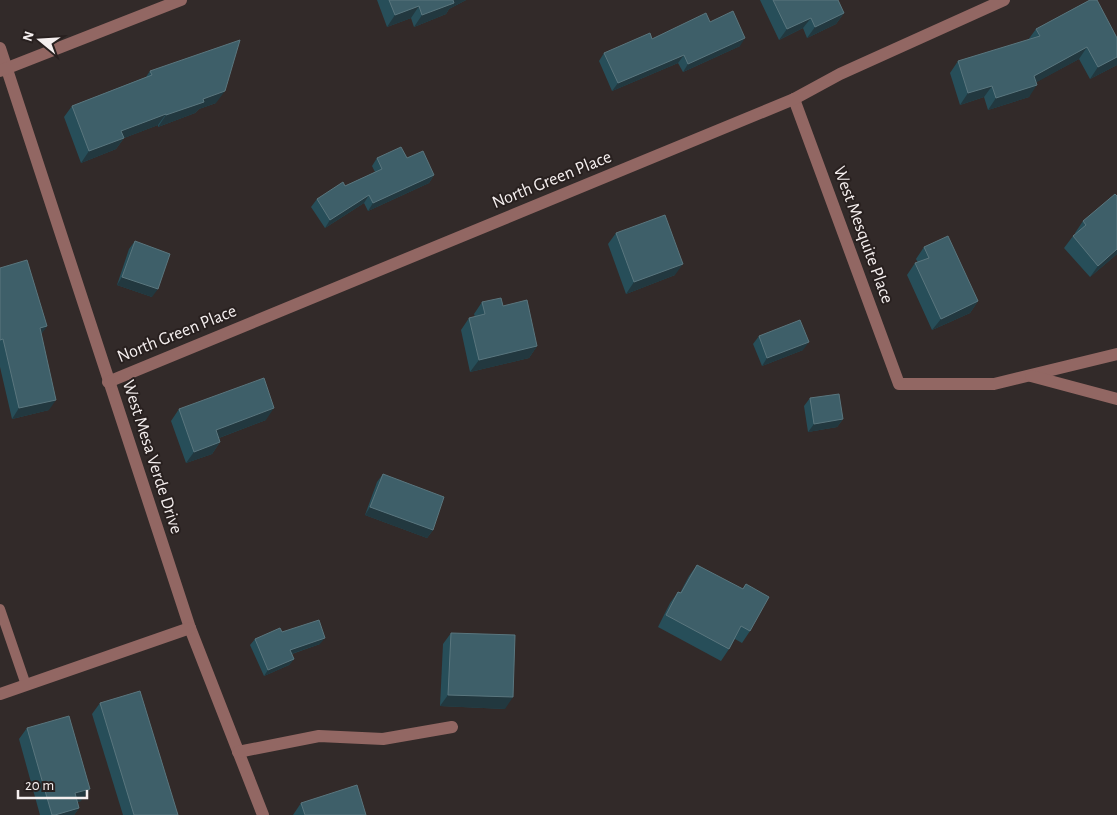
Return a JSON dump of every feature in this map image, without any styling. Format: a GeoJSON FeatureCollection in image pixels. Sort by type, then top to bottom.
{"type":"FeatureCollection","features":[{"type":"Feature","properties":{"kind":"street"},"geometry":{"type":"LineString","coordinates":[[4,69],[181,0]]}},
{"type":"Feature","properties":{"kind":"street","name":"North Green Place"},"geometry":{"type":"LineString","coordinates":[[108,382],[794,99],[840,74],[1004,0]]}},
{"type":"Feature","properties":{"kind":"street","name":"West Mesa Verde Drive"},"geometry":{"type":"LineString","coordinates":[[0,48],[4,69],[190,628],[263,815]]}},
{"type":"Feature","properties":{"kind":"street","name":"West Mesquite Place"},"geometry":{"type":"LineString","coordinates":[[794,99],[899,384],[994,384],[1028,376]]}},
{"type":"Feature","properties":{"kind":"street"},"geometry":{"type":"LineString","coordinates":[[1028,376],[1117,354]]}},
{"type":"Feature","properties":{"kind":"street"},"geometry":{"type":"LineString","coordinates":[[1028,376],[1117,399]]}},
{"type":"Feature","properties":{"kind":"street"},"geometry":{"type":"LineString","coordinates":[[0,694],[190,628]]}},
{"type":"Feature","properties":{"kind":"street"},"geometry":{"type":"LineString","coordinates":[[238,752],[319,736],[383,739],[452,727]]}},
{"type":"Feature","properties":{"kind":"lane"},"geometry":{"type":"LineString","coordinates":[[0,610],[26,685]]}},
{"type":"Feature","properties":{"kind":"building"},"geometry":{"type":"Polygon","coordinates":[[[389,0],[453,0],[454,3],[422,15],[419,6],[395,15],[389,0]]]}},
{"type":"Feature","properties":{"kind":"building"},"geometry":{"type":"Polygon","coordinates":[[[773,0],[838,0],[844,13],[815,27],[811,18],[787,29],[773,0]]]}},
{"type":"Feature","properties":{"kind":"building"},"geometry":{"type":"Polygon","coordinates":[[[1090,0],[1097,0],[1117,38],[1117,57],[1098,67],[1087,47],[1034,76],[1037,85],[996,98],[992,86],[968,93],[958,61],[1040,36],[1036,29],[1090,0]]]}},
{"type":"Feature","properties":{"kind":"building"},"geometry":{"type":"Polygon","coordinates":[[[733,11],[745,38],[688,64],[684,55],[618,83],[604,53],[650,33],[652,39],[706,13],[710,22],[733,11]]]}},
{"type":"Feature","properties":{"kind":"building"},"geometry":{"type":"Polygon","coordinates":[[[240,40],[225,91],[203,99],[204,102],[121,131],[124,138],[89,151],[72,106],[152,75],[150,71],[240,40]]]}},
{"type":"Feature","properties":{"kind":"building"},"geometry":{"type":"Polygon","coordinates":[[[401,147],[407,158],[423,151],[434,175],[373,203],[369,195],[330,220],[317,199],[343,182],[345,186],[382,169],[377,158],[401,147]]]}},
{"type":"Feature","properties":{"kind":"building"},"geometry":{"type":"Polygon","coordinates":[[[1115,194],[1117,196],[1117,249],[1098,266],[1073,236],[1086,225],[1083,221],[1115,194]]]}},
{"type":"Feature","properties":{"kind":"building"},"geometry":{"type":"Polygon","coordinates":[[[665,215],[683,264],[634,282],[616,233],[665,215]]]}},
{"type":"Feature","properties":{"kind":"building"},"geometry":{"type":"Polygon","coordinates":[[[948,236],[978,301],[941,319],[915,263],[929,258],[924,247],[948,236]]]}},
{"type":"Feature","properties":{"kind":"building"},"geometry":{"type":"Polygon","coordinates":[[[135,241],[170,254],[158,289],[122,277],[135,241]]]}},
{"type":"Feature","properties":{"kind":"building"},"geometry":{"type":"Polygon","coordinates":[[[27,260],[47,326],[40,328],[56,400],[19,408],[3,339],[0,340],[0,268],[27,260]]]}},
{"type":"Feature","properties":{"kind":"building"},"geometry":{"type":"Polygon","coordinates":[[[501,298],[503,306],[527,300],[537,346],[479,360],[469,318],[485,314],[482,302],[501,298]]]}},
{"type":"Feature","properties":{"kind":"building"},"geometry":{"type":"Polygon","coordinates":[[[800,320],[809,342],[767,358],[759,336],[800,320]]]}},
{"type":"Feature","properties":{"kind":"building"},"geometry":{"type":"Polygon","coordinates":[[[264,378],[274,408],[216,430],[220,442],[194,452],[179,409],[264,378]]]}},
{"type":"Feature","properties":{"kind":"building"},"geometry":{"type":"Polygon","coordinates":[[[839,394],[843,419],[814,424],[810,398],[839,394]]]}},
{"type":"Feature","properties":{"kind":"building"},"geometry":{"type":"Polygon","coordinates":[[[383,474],[444,497],[433,530],[370,507],[383,474]]]}},
{"type":"Feature","properties":{"kind":"building"},"geometry":{"type":"Polygon","coordinates":[[[697,565],[743,589],[746,584],[769,597],[750,631],[741,626],[729,649],[666,615],[678,592],[681,593],[697,565]]]}},
{"type":"Feature","properties":{"kind":"building"},"geometry":{"type":"Polygon","coordinates":[[[319,620],[325,638],[290,650],[294,659],[268,670],[255,639],[280,628],[282,632],[319,620]]]}},
{"type":"Feature","properties":{"kind":"building"},"geometry":{"type":"Polygon","coordinates":[[[451,633],[515,635],[513,697],[448,695],[451,633]]]}},
{"type":"Feature","properties":{"kind":"building"},"geometry":{"type":"Polygon","coordinates":[[[140,691],[178,815],[134,815],[100,703],[140,691]]]}},
{"type":"Feature","properties":{"kind":"building"},"geometry":{"type":"Polygon","coordinates":[[[69,716],[90,789],[75,793],[79,808],[52,815],[27,728],[69,716]]]}},
{"type":"Feature","properties":{"kind":"building"},"geometry":{"type":"Polygon","coordinates":[[[357,785],[366,815],[305,815],[301,803],[357,785]]]}}]}
